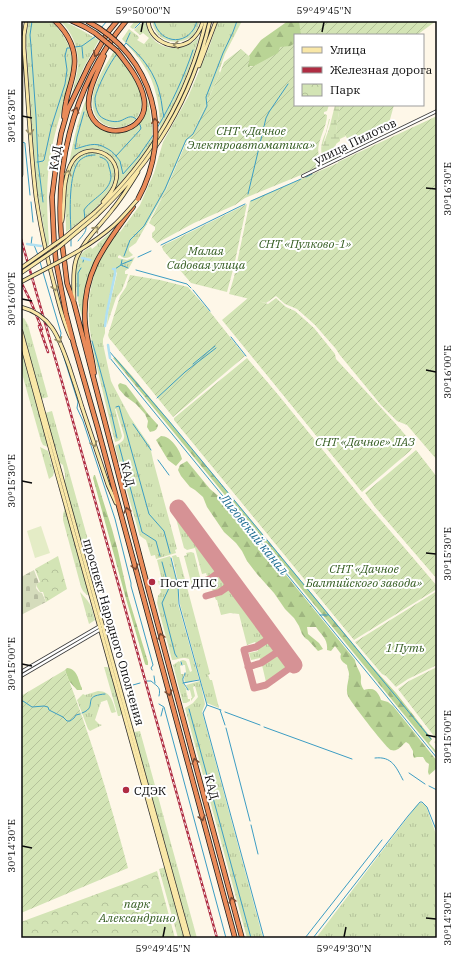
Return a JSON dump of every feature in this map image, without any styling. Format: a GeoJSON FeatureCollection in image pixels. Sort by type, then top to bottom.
{"type":"FeatureCollection","features":[{"type":"Feature","properties":{"kind":"highway"},"geometry":{"type":"LineString","coordinates":[[55,21],[62,27],[72,43],[75,61],[75,68],[66,102],[62,127]]}},
{"type":"Feature","properties":{"kind":"highway"},"geometry":{"type":"LineString","coordinates":[[72,21],[95,33],[117,51],[139,83],[143,92],[145,105],[139,121],[128,129],[116,131],[105,129],[97,124],[90,111],[90,94],[108,46]]}},
{"type":"Feature","properties":{"kind":"highway"},"geometry":{"type":"LineString","coordinates":[[87,21],[105,32],[124,49],[133,61],[142,77],[152,101],[156,124],[155,150],[149,175],[138,199],[104,247],[93,270],[87,291],[85,314],[86,328],[96,389]]}},
{"type":"Feature","properties":{"kind":"highway","name":"КАД"},"geometry":{"type":"LineString","coordinates":[[117,21],[108,32],[89,66],[76,92],[62,127],[52,197],[52,220],[56,262],[66,314],[74,345],[235,938]]}},
{"type":"Feature","properties":{"kind":"highway","name":"КАД"},"geometry":{"type":"LineString","coordinates":[[126,21],[96,66],[82,94],[70,128],[60,186],[60,231],[68,283],[242,938]]}},
{"type":"Feature","properties":{"kind":"main road"},"geometry":{"type":"LineString","coordinates":[[148,21],[151,32],[155,37],[165,44],[175,46],[190,41],[198,33],[205,21]]}},
{"type":"Feature","properties":{"kind":"main road"},"geometry":{"type":"LineString","coordinates":[[99,208],[134,171],[164,128],[192,68],[200,44],[205,21]]}},
{"type":"Feature","properties":{"kind":"main road"},"geometry":{"type":"LineString","coordinates":[[74,303],[74,269],[78,254],[92,234],[112,211],[169,126],[183,100],[194,72],[206,38],[210,21]]}},
{"type":"Feature","properties":{"kind":"main road"},"geometry":{"type":"LineString","coordinates":[[194,72],[199,66],[216,21]]}},
{"type":"Feature","properties":{"kind":"main road"},"geometry":{"type":"LineString","coordinates":[[21,175],[21,48],[27,22]]}},
{"type":"Feature","properties":{"kind":"main road"},"geometry":{"type":"LineString","coordinates":[[27,22],[24,40],[31,149],[39,217],[48,263],[58,301],[66,329],[74,345]]}},
{"type":"Feature","properties":{"kind":"main road"},"geometry":{"type":"LineString","coordinates":[[21,268],[95,214],[112,190],[116,179],[114,162],[102,152],[94,150],[84,152],[74,159],[68,169],[64,195],[64,212],[60,231]]}},
{"type":"Feature","properties":{"kind":"main road"},"geometry":{"type":"LineString","coordinates":[[21,273],[59,247],[118,194],[147,159]]}},
{"type":"Feature","properties":{"kind":"main road"},"geometry":{"type":"LineString","coordinates":[[21,282],[76,252],[96,239],[119,221],[138,199]]}},
{"type":"Feature","properties":{"kind":"main road"},"geometry":{"type":"LineString","coordinates":[[21,307],[41,316],[56,332],[108,485],[120,510]]}},
{"type":"Feature","properties":{"kind":"main road","name":"проспект Народного Ополчения"},"geometry":{"type":"LineString","coordinates":[[21,331],[101,627]]}},
{"type":"Feature","properties":{"kind":"main road","name":"проспект Народного Ополчения"},"geometry":{"type":"LineString","coordinates":[[21,340],[188,938]]}},
{"type":"Feature","properties":{"kind":"street","name":"улица Пилотов"},"geometry":{"type":"LineString","coordinates":[[303,176],[437,111]]}},
{"type":"Feature","properties":{"kind":"street"},"geometry":{"type":"LineString","coordinates":[[21,672],[101,627]]}},
{"type":"Feature","properties":{"kind":"street"},"geometry":{"type":"LineString","coordinates":[[21,676],[101,627]]}},
{"type":"Feature","properties":{"kind":"green space"},"geometry":{"type":"Polygon","coordinates":[[[29,21],[51,21],[60,30],[66,40],[72,61],[70,78],[55,132],[48,171],[47,196],[49,244],[47,247],[37,189],[32,133],[26,37],[29,21]]]}},
{"type":"Feature","properties":{"kind":"green space"},"geometry":{"type":"Polygon","coordinates":[[[60,21],[74,26],[99,40],[84,67],[72,94],[78,70],[78,60],[72,36],[65,25],[60,21]]]}},
{"type":"Feature","properties":{"kind":"green space"},"geometry":{"type":"Polygon","coordinates":[[[135,21],[146,21],[148,31],[153,38],[159,44],[166,47],[183,47],[192,43],[199,37],[183,84],[160,129],[158,104],[152,80],[139,59],[122,39],[129,29],[138,36],[139,38],[137,40],[144,44],[149,38],[143,33],[140,35],[134,30],[140,24],[145,22],[139,23],[133,29],[130,27],[135,21]]]}},
{"type":"Feature","properties":{"kind":"green space"},"geometry":{"type":"Polygon","coordinates":[[[152,21],[200,21],[196,32],[191,37],[187,40],[176,42],[162,38],[154,29],[152,21]]]}},
{"type":"Feature","properties":{"kind":"green space"},"geometry":{"type":"Polygon","coordinates":[[[218,21],[242,21],[225,54],[219,71],[220,73],[191,137],[185,143],[165,192],[136,243],[129,248],[129,251],[133,255],[126,258],[123,258],[120,255],[118,256],[118,258],[127,260],[135,257],[129,268],[125,271],[125,274],[128,274],[122,290],[116,298],[107,325],[108,312],[117,273],[115,271],[105,319],[103,344],[111,381],[130,417],[150,446],[177,549],[175,550],[176,553],[156,559],[155,555],[151,556],[146,540],[140,536],[139,533],[115,446],[123,440],[124,435],[115,409],[122,436],[120,440],[115,442],[95,359],[90,333],[89,309],[92,283],[96,269],[91,268],[86,285],[83,320],[77,295],[76,266],[83,252],[91,247],[92,249],[113,230],[120,232],[140,205],[154,173],[163,142],[188,97],[210,45],[218,21]]]}},
{"type":"Feature","properties":{"kind":"green space"},"geometry":{"type":"Polygon","coordinates":[[[288,21],[304,21],[301,34],[294,34],[294,46],[255,66],[250,66],[243,75],[239,69],[261,40],[288,21]]]}},
{"type":"Feature","properties":{"kind":"green space"},"geometry":{"type":"Polygon","coordinates":[[[436,21],[418,34],[301,34],[299,22],[436,21]]]}},
{"type":"Feature","properties":{"kind":"green space","name":"СНТ «Дачное Электроавтоматика»"},"geometry":{"type":"Polygon","coordinates":[[[294,44],[294,106],[329,106],[327,111],[324,112],[324,114],[327,115],[318,151],[324,164],[245,198],[235,205],[194,223],[157,243],[152,237],[155,227],[149,223],[166,190],[185,145],[192,135],[224,62],[241,49],[250,57],[248,67],[254,66],[278,53],[280,47],[290,46],[294,44]]]}},
{"type":"Feature","properties":{"kind":"green space"},"geometry":{"type":"Polygon","coordinates":[[[114,51],[134,78],[141,96],[141,110],[135,119],[127,125],[117,127],[107,125],[99,119],[93,109],[93,95],[96,83],[114,51]]]}},
{"type":"Feature","properties":{"kind":"green space"},"geometry":{"type":"Polygon","coordinates":[[[87,97],[88,107],[100,127],[106,131],[118,133],[130,130],[140,123],[145,113],[147,97],[152,127],[152,143],[114,190],[119,175],[118,168],[116,162],[106,152],[86,149],[76,154],[69,164],[78,122],[87,97]]]}},
{"type":"Feature","properties":{"kind":"green space"},"geometry":{"type":"Polygon","coordinates":[[[335,106],[340,106],[336,132],[344,131],[346,136],[340,139],[334,147],[339,157],[327,163],[322,155],[321,148],[330,119],[322,148],[335,106]]]}},
{"type":"Feature","properties":{"kind":"green space","name":"СНТ «Дачное Электроавтоматика»"},"geometry":{"type":"Polygon","coordinates":[[[340,106],[394,106],[387,130],[352,149],[344,132],[337,135],[336,131],[340,106]]]}},
{"type":"Feature","properties":{"kind":"green space","name":"СНТ «Пулково-1»"},"geometry":{"type":"Polygon","coordinates":[[[437,116],[437,460],[407,425],[397,421],[381,405],[315,325],[297,309],[285,304],[276,296],[266,303],[229,294],[250,201],[338,163],[437,116]]]}},
{"type":"Feature","properties":{"kind":"green space"},"geometry":{"type":"Polygon","coordinates":[[[90,152],[104,155],[109,159],[113,165],[115,174],[113,184],[108,194],[92,212],[66,232],[66,192],[70,172],[74,163],[79,157],[90,152]]]}},
{"type":"Feature","properties":{"kind":"green space","name":"Малая Садовая улица"},"geometry":{"type":"Polygon","coordinates":[[[247,204],[227,292],[191,283],[163,250],[162,246],[247,204]]]}},
{"type":"Feature","properties":{"kind":"green space"},"geometry":{"type":"Polygon","coordinates":[[[130,275],[188,287],[245,356],[173,417],[108,335],[120,296],[126,287],[130,275]]]}},
{"type":"Feature","properties":{"kind":"green space","name":"СНТ «Дачное» ЛАЗ"},"geometry":{"type":"Polygon","coordinates":[[[248,298],[268,304],[276,298],[286,307],[295,311],[314,328],[335,354],[336,359],[414,445],[410,451],[362,492],[222,320],[248,298]]]}},
{"type":"Feature","properties":{"kind":"green space"},"geometry":{"type":"Polygon","coordinates":[[[24,318],[28,325],[48,397],[41,399],[21,323],[21,319],[24,318]]]}},
{"type":"Feature","properties":{"kind":"green space"},"geometry":{"type":"Polygon","coordinates":[[[21,348],[48,447],[43,445],[41,441],[21,370],[21,348]]]}},
{"type":"Feature","properties":{"kind":"green space"},"geometry":{"type":"Polygon","coordinates":[[[115,357],[369,663],[396,693],[432,739],[429,743],[437,752],[437,755],[113,358],[115,357]]]}},
{"type":"Feature","properties":{"kind":"green space","name":"СНТ «Дачное Балтийского завода»"},"geometry":{"type":"Polygon","coordinates":[[[247,358],[364,501],[437,586],[437,589],[354,640],[174,420],[174,418],[247,358]]]}},
{"type":"Feature","properties":{"kind":"green space"},"geometry":{"type":"Polygon","coordinates":[[[120,383],[126,385],[158,425],[156,430],[150,432],[147,427],[148,421],[145,414],[119,389],[118,385],[120,383]]]}},
{"type":"Feature","properties":{"kind":"green space"},"geometry":{"type":"Polygon","coordinates":[[[52,411],[88,540],[81,541],[64,481],[65,474],[63,465],[60,463],[45,413],[52,411]]]}},
{"type":"Feature","properties":{"kind":"green space"},"geometry":{"type":"Polygon","coordinates":[[[161,436],[172,441],[179,452],[182,459],[176,466],[168,460],[156,440],[161,436]]]}},
{"type":"Feature","properties":{"kind":"green space"},"geometry":{"type":"Polygon","coordinates":[[[40,447],[48,451],[54,472],[53,476],[49,479],[40,447]]]}},
{"type":"Feature","properties":{"kind":"green space"},"geometry":{"type":"Polygon","coordinates":[[[416,450],[437,477],[437,579],[375,507],[365,493],[416,450]]]}},
{"type":"Feature","properties":{"kind":"green space"},"geometry":{"type":"Polygon","coordinates":[[[187,461],[210,489],[231,507],[355,660],[361,675],[361,685],[364,690],[372,689],[376,691],[381,700],[388,702],[393,706],[437,761],[437,768],[429,775],[429,764],[423,757],[414,758],[413,751],[409,744],[406,742],[398,749],[391,750],[361,715],[347,693],[349,673],[347,665],[341,659],[341,654],[335,646],[331,651],[327,650],[326,640],[316,627],[307,627],[308,634],[319,643],[323,649],[318,651],[305,638],[294,618],[257,574],[236,543],[224,532],[207,507],[203,497],[190,487],[181,476],[178,470],[180,465],[187,461]]]}},
{"type":"Feature","properties":{"kind":"green space"},"geometry":{"type":"Polygon","coordinates":[[[94,475],[112,529],[128,596],[148,665],[145,664],[126,599],[93,478],[94,475]]]}},
{"type":"Feature","properties":{"kind":"green space"},"geometry":{"type":"Polygon","coordinates":[[[65,508],[89,594],[87,595],[81,587],[63,520],[65,508]]]}},
{"type":"Feature","properties":{"kind":"green space"},"geometry":{"type":"Polygon","coordinates":[[[174,510],[177,517],[182,521],[217,569],[217,572],[208,578],[206,573],[202,574],[195,548],[187,550],[184,548],[174,510]]]}},
{"type":"Feature","properties":{"kind":"green space"},"geometry":{"type":"Polygon","coordinates":[[[41,526],[50,553],[35,558],[27,531],[41,526]]]}},
{"type":"Feature","properties":{"kind":"green space"},"geometry":{"type":"Polygon","coordinates":[[[186,553],[194,553],[201,581],[199,588],[193,590],[184,556],[187,555],[186,553]]]}},
{"type":"Feature","properties":{"kind":"green space"},"geometry":{"type":"Polygon","coordinates":[[[176,555],[179,557],[210,674],[208,675],[210,680],[212,680],[219,708],[207,703],[180,604],[179,586],[172,556],[176,555]]]}},
{"type":"Feature","properties":{"kind":"green space"},"geometry":{"type":"Polygon","coordinates":[[[58,556],[67,589],[46,602],[43,592],[40,592],[37,587],[37,584],[40,582],[35,569],[58,556]]]}},
{"type":"Feature","properties":{"kind":"green space"},"geometry":{"type":"Polygon","coordinates":[[[170,556],[178,586],[178,604],[199,679],[185,683],[185,665],[183,665],[180,661],[186,661],[190,672],[192,671],[189,659],[182,658],[172,660],[157,603],[158,596],[161,592],[158,581],[162,580],[157,560],[170,556]]]}},
{"type":"Feature","properties":{"kind":"green space"},"geometry":{"type":"Polygon","coordinates":[[[34,570],[39,583],[37,584],[36,588],[42,593],[46,602],[21,615],[21,577],[34,570]]]}},
{"type":"Feature","properties":{"kind":"green space"},"geometry":{"type":"Polygon","coordinates":[[[218,574],[221,575],[227,582],[226,585],[219,590],[213,592],[210,580],[218,574]]]}},
{"type":"Feature","properties":{"kind":"green space"},"geometry":{"type":"Polygon","coordinates":[[[228,588],[232,588],[266,636],[266,639],[257,645],[255,642],[247,645],[239,614],[230,613],[221,615],[214,595],[228,588]]]}},
{"type":"Feature","properties":{"kind":"green space","name":"1 Путь"},"geometry":{"type":"Polygon","coordinates":[[[437,591],[437,665],[408,679],[396,687],[386,676],[382,674],[355,642],[437,591]]]}},
{"type":"Feature","properties":{"kind":"green space"},"geometry":{"type":"Polygon","coordinates":[[[80,592],[89,602],[93,611],[95,620],[89,624],[80,592]]]}},
{"type":"Feature","properties":{"kind":"green space"},"geometry":{"type":"Polygon","coordinates":[[[268,641],[271,642],[276,648],[275,651],[261,661],[260,658],[251,660],[249,653],[258,651],[258,648],[268,641]]]}},
{"type":"Feature","properties":{"kind":"green space"},"geometry":{"type":"Polygon","coordinates":[[[277,654],[280,655],[288,665],[287,668],[266,682],[262,665],[277,654]]]}},
{"type":"Feature","properties":{"kind":"green space"},"geometry":{"type":"Polygon","coordinates":[[[179,661],[182,665],[180,666],[181,674],[184,674],[183,682],[187,690],[188,699],[190,699],[190,701],[186,703],[183,703],[173,665],[179,661]]]}},
{"type":"Feature","properties":{"kind":"green space"},"geometry":{"type":"Polygon","coordinates":[[[104,667],[109,668],[122,713],[120,716],[118,716],[104,667]]]}},
{"type":"Feature","properties":{"kind":"green space"},"geometry":{"type":"Polygon","coordinates":[[[437,667],[437,740],[398,689],[409,681],[437,667]]]}},
{"type":"Feature","properties":{"kind":"green space"},"geometry":{"type":"Polygon","coordinates":[[[67,668],[76,673],[82,690],[77,690],[69,681],[65,670],[67,668]]]}},
{"type":"Feature","properties":{"kind":"green space"},"geometry":{"type":"Polygon","coordinates":[[[65,670],[99,768],[128,868],[21,913],[21,696],[65,670]]]}},
{"type":"Feature","properties":{"kind":"green space"},"geometry":{"type":"Polygon","coordinates":[[[200,681],[205,704],[202,712],[263,938],[247,938],[185,708],[193,703],[198,697],[195,686],[193,687],[195,696],[191,701],[192,698],[190,690],[188,690],[186,685],[200,681]]]}},
{"type":"Feature","properties":{"kind":"green space"},"geometry":{"type":"Polygon","coordinates":[[[102,691],[109,695],[116,712],[111,712],[107,700],[101,702],[95,720],[102,725],[90,731],[77,700],[83,694],[85,695],[102,691]]]}},
{"type":"Feature","properties":{"kind":"green space"},"geometry":{"type":"Polygon","coordinates":[[[140,731],[197,938],[191,938],[134,732],[140,731]]]}},
{"type":"Feature","properties":{"kind":"green space"},"geometry":{"type":"Polygon","coordinates":[[[420,803],[426,806],[437,837],[437,938],[316,938],[417,805],[420,803]]]}},
{"type":"Feature","properties":{"kind":"green space"},"geometry":{"type":"Polygon","coordinates":[[[166,867],[185,938],[178,938],[159,869],[166,867]]]}},
{"type":"Feature","properties":{"kind":"green space","name":"парк Александрино"},"geometry":{"type":"Polygon","coordinates":[[[157,871],[175,938],[21,938],[21,922],[157,871]]]}},
{"type":"Feature","properties":{"kind":"waterway"},"geometry":{"type":"LineString","coordinates":[[32,21],[30,35],[38,162],[44,160],[51,128],[65,84],[67,70],[65,56],[67,48],[72,48]]}},
{"type":"Feature","properties":{"kind":"waterway"},"geometry":{"type":"LineString","coordinates":[[101,28],[107,21]]}},
{"type":"Feature","properties":{"kind":"waterway"},"geometry":{"type":"LineString","coordinates":[[154,21],[157,29],[162,35],[169,39],[176,40],[182,39],[189,35],[194,29],[197,21]]}},
{"type":"Feature","properties":{"kind":"waterway"},"geometry":{"type":"LineString","coordinates":[[124,256],[130,240],[144,226],[165,189],[186,140],[193,134],[207,106],[206,97],[237,21]]}},
{"type":"Feature","properties":{"kind":"waterway"},"geometry":{"type":"LineString","coordinates":[[135,28],[141,22],[145,22]]}},
{"type":"Feature","properties":{"kind":"waterway"},"geometry":{"type":"LineString","coordinates":[[126,42],[130,33]]}},
{"type":"Feature","properties":{"kind":"waterway"},"geometry":{"type":"LineString","coordinates":[[75,47],[82,46],[96,36]]}},
{"type":"Feature","properties":{"kind":"waterway"},"geometry":{"type":"LineString","coordinates":[[123,47],[126,43],[148,66],[158,87],[164,117]]}},
{"type":"Feature","properties":{"kind":"waterway"},"geometry":{"type":"LineString","coordinates":[[82,47],[83,58]]}},
{"type":"Feature","properties":{"kind":"waterway"},"geometry":{"type":"LineString","coordinates":[[157,128],[177,90],[193,50]]}},
{"type":"Feature","properties":{"kind":"waterway"},"geometry":{"type":"LineString","coordinates":[[117,54],[107,69],[96,94],[95,100],[97,110],[100,116],[109,121],[118,122],[131,117],[137,120]]}},
{"type":"Feature","properties":{"kind":"waterway"},"geometry":{"type":"LineString","coordinates":[[248,194],[266,118],[288,84]]}},
{"type":"Feature","properties":{"kind":"waterway"},"geometry":{"type":"LineString","coordinates":[[84,112],[75,149],[94,144],[102,146],[113,152],[116,156]]}},
{"type":"Feature","properties":{"kind":"waterway"},"geometry":{"type":"LineString","coordinates":[[139,122],[141,128],[140,130],[116,156],[120,161],[123,174],[138,157],[154,134]]}},
{"type":"Feature","properties":{"kind":"waterway"},"geometry":{"type":"LineString","coordinates":[[22,142],[25,143],[30,195]]}},
{"type":"Feature","properties":{"kind":"waterway"},"geometry":{"type":"LineString","coordinates":[[71,231],[70,215],[73,174],[80,160],[87,156],[95,155]]}},
{"type":"Feature","properties":{"kind":"waterway"},"geometry":{"type":"LineString","coordinates":[[85,219],[84,210],[104,191],[110,182],[111,176],[108,163],[105,159],[100,157]]}},
{"type":"Feature","properties":{"kind":"waterway"},"geometry":{"type":"LineString","coordinates":[[37,162],[43,202]]}},
{"type":"Feature","properties":{"kind":"waterway"},"geometry":{"type":"LineString","coordinates":[[306,177],[312,174]]}},
{"type":"Feature","properties":{"kind":"waterway"},"geometry":{"type":"LineString","coordinates":[[251,201],[301,179]]}},
{"type":"Feature","properties":{"kind":"waterway"},"geometry":{"type":"LineString","coordinates":[[31,202],[33,222]]}},
{"type":"Feature","properties":{"kind":"waterway"},"geometry":{"type":"LineString","coordinates":[[161,245],[245,204]]}},
{"type":"Feature","properties":{"kind":"waterway"},"geometry":{"type":"LineString","coordinates":[[78,241],[85,233],[86,227]]}},
{"type":"Feature","properties":{"kind":"waterway","name":"Лиговский канал"},"geometry":{"type":"LineString","coordinates":[[31,245],[32,237]]}},
{"type":"Feature","properties":{"kind":"waterway"},"geometry":{"type":"LineString","coordinates":[[71,239],[71,246]]}},
{"type":"Feature","properties":{"kind":"waterway","name":"Лиговский канал"},"geometry":{"type":"LineString","coordinates":[[27,244],[41,246]]}},
{"type":"Feature","properties":{"kind":"waterway"},"geometry":{"type":"LineString","coordinates":[[34,245],[38,255]]}},
{"type":"Feature","properties":{"kind":"waterway"},"geometry":{"type":"LineString","coordinates":[[138,257],[151,251]]}},
{"type":"Feature","properties":{"kind":"waterway","name":"Лиговский канал"},"geometry":{"type":"LineString","coordinates":[[82,258],[90,260]]}},
{"type":"Feature","properties":{"kind":"waterway","name":"Лиговский канал"},"geometry":{"type":"LineString","coordinates":[[83,262],[84,258]]}},
{"type":"Feature","properties":{"kind":"waterway"},"geometry":{"type":"LineString","coordinates":[[115,269],[121,265],[122,260]]}},
{"type":"Feature","properties":{"kind":"waterway"},"geometry":{"type":"LineString","coordinates":[[122,264],[132,260]]}},
{"type":"Feature","properties":{"kind":"waterway"},"geometry":{"type":"LineString","coordinates":[[40,262],[61,333],[60,339]]}},
{"type":"Feature","properties":{"kind":"waterway"},"geometry":{"type":"LineString","coordinates":[[121,265],[128,268]]}},
{"type":"Feature","properties":{"kind":"waterway"},"geometry":{"type":"LineString","coordinates":[[78,296],[78,273],[81,268]]}},
{"type":"Feature","properties":{"kind":"waterway","name":"Лиговский канал"},"geometry":{"type":"LineString","coordinates":[[105,326],[115,274],[115,269],[113,269]]}},
{"type":"Feature","properties":{"kind":"waterway"},"geometry":{"type":"LineString","coordinates":[[136,270],[187,284],[191,288]]}},
{"type":"Feature","properties":{"kind":"waterway"},"geometry":{"type":"LineString","coordinates":[[193,290],[210,311]]}},
{"type":"Feature","properties":{"kind":"waterway"},"geometry":{"type":"LineString","coordinates":[[231,337],[246,356]]}},
{"type":"Feature","properties":{"kind":"waterway"},"geometry":{"type":"LineString","coordinates":[[92,341],[117,438]]}},
{"type":"Feature","properties":{"kind":"waterway"},"geometry":{"type":"LineString","coordinates":[[59,342],[78,402],[77,408],[83,421],[115,519],[131,586],[153,665],[151,668],[152,670]]}},
{"type":"Feature","properties":{"kind":"waterway","name":"Лиговский канал"},"geometry":{"type":"LineString","coordinates":[[108,345],[110,358]]}},
{"type":"Feature","properties":{"kind":"waterway"},"geometry":{"type":"LineString","coordinates":[[193,364],[215,346]]}},
{"type":"Feature","properties":{"kind":"waterway"},"geometry":{"type":"LineString","coordinates":[[157,398],[185,372],[216,348]]}},
{"type":"Feature","properties":{"kind":"waterway"},"geometry":{"type":"LineString","coordinates":[[109,351],[169,421],[431,739]]}},
{"type":"Feature","properties":{"kind":"waterway","name":"Лиговский канал"},"geometry":{"type":"LineString","coordinates":[[110,358],[437,758]]}},
{"type":"Feature","properties":{"kind":"waterway"},"geometry":{"type":"LineString","coordinates":[[116,407],[119,406],[149,514],[164,531],[170,553]]}},
{"type":"Feature","properties":{"kind":"waterway"},"geometry":{"type":"LineString","coordinates":[[133,424],[151,450]]}},
{"type":"Feature","properties":{"kind":"waterway"},"geometry":{"type":"LineString","coordinates":[[119,445],[142,532],[156,541],[160,556]]}},
{"type":"Feature","properties":{"kind":"waterway"},"geometry":{"type":"LineString","coordinates":[[158,460],[169,475]]}},
{"type":"Feature","properties":{"kind":"waterway"},"geometry":{"type":"LineString","coordinates":[[171,558],[178,586],[179,604],[207,705],[203,713],[264,938]]}},
{"type":"Feature","properties":{"kind":"waterway"},"geometry":{"type":"LineString","coordinates":[[162,562],[169,588],[162,603],[177,657]]}},
{"type":"Feature","properties":{"kind":"waterway","name":"Лиговский канал"},"geometry":{"type":"LineString","coordinates":[[320,615],[328,615]]}},
{"type":"Feature","properties":{"kind":"waterway"},"geometry":{"type":"LineString","coordinates":[[185,673],[183,680],[188,690]]}},
{"type":"Feature","properties":{"kind":"waterway"},"geometry":{"type":"LineString","coordinates":[[154,676],[155,683]]}},
{"type":"Feature","properties":{"kind":"waterway"},"geometry":{"type":"LineString","coordinates":[[183,683],[199,680]]}},
{"type":"Feature","properties":{"kind":"waterway"},"geometry":{"type":"LineString","coordinates":[[147,681],[151,681],[158,687],[160,691],[159,696]]}},
{"type":"Feature","properties":{"kind":"waterway"},"geometry":{"type":"LineString","coordinates":[[126,687],[140,683]]}},
{"type":"Feature","properties":{"kind":"waterway"},"geometry":{"type":"LineString","coordinates":[[82,713],[89,709],[92,698],[105,694]]}},
{"type":"Feature","properties":{"kind":"waterway"},"geometry":{"type":"LineString","coordinates":[[21,701],[32,707],[48,707],[49,710],[63,717],[67,721],[70,721],[76,715],[80,714]]}},
{"type":"Feature","properties":{"kind":"waterway"},"geometry":{"type":"LineString","coordinates":[[159,704],[164,707],[226,938]]}},
{"type":"Feature","properties":{"kind":"waterway"},"geometry":{"type":"LineString","coordinates":[[207,705],[221,710]]}},
{"type":"Feature","properties":{"kind":"waterway"},"geometry":{"type":"LineString","coordinates":[[161,716],[163,708]]}},
{"type":"Feature","properties":{"kind":"waterway"},"geometry":{"type":"LineString","coordinates":[[189,709],[251,938]]}},
{"type":"Feature","properties":{"kind":"waterway"},"geometry":{"type":"LineString","coordinates":[[220,710],[225,725]]}},
{"type":"Feature","properties":{"kind":"waterway"},"geometry":{"type":"LineString","coordinates":[[225,712],[260,725]]}},
{"type":"Feature","properties":{"kind":"waterway"},"geometry":{"type":"LineString","coordinates":[[264,727],[352,759]]}},
{"type":"Feature","properties":{"kind":"waterway"},"geometry":{"type":"LineString","coordinates":[[226,728],[250,821]]}},
{"type":"Feature","properties":{"kind":"waterway"},"geometry":{"type":"LineString","coordinates":[[375,758],[386,759],[393,763],[403,780]]}},
{"type":"Feature","properties":{"kind":"waterway"},"geometry":{"type":"LineString","coordinates":[[409,773],[425,784]]}},
{"type":"Feature","properties":{"kind":"waterway"},"geometry":{"type":"LineString","coordinates":[[429,786],[437,790]]}},
{"type":"Feature","properties":{"kind":"waterway"},"geometry":{"type":"LineString","coordinates":[[313,938],[420,802],[427,807],[437,832]]}},
{"type":"Feature","properties":{"kind":"waterway"},"geometry":{"type":"LineString","coordinates":[[251,825],[258,854]]}},
{"type":"Feature","properties":{"kind":"waterway"},"geometry":{"type":"LineString","coordinates":[[305,938],[382,840]]}},
{"type":"Feature","properties":{"kind":"taxiway"},"geometry":{"type":"LineString","coordinates":[[203,581],[210,579],[223,569]]}},
{"type":"Feature","properties":{"kind":"taxiway"},"geometry":{"type":"LineString","coordinates":[[206,596],[220,592],[233,583]]}},
{"type":"Feature","properties":{"kind":"taxiway"},"geometry":{"type":"LineString","coordinates":[[273,636],[256,647],[244,650],[254,688],[266,685],[294,665]]}},
{"type":"Feature","properties":{"kind":"taxiway"},"geometry":{"type":"LineString","coordinates":[[248,667],[261,663],[282,649]]}},
{"type":"Feature","properties":{"kind":"runway"},"geometry":{"type":"LineString","coordinates":[[178,508],[294,665]]}},
{"type":"Feature","properties":{"kind":"railway"},"geometry":{"type":"LineString","coordinates":[[21,239],[217,938]]}},
{"type":"Feature","properties":{"kind":"railway"},"geometry":{"type":"LineString","coordinates":[[21,282],[42,329]]}},
{"type":"Feature","properties":{"kind":"railway"},"geometry":{"type":"LineString","coordinates":[[39,326],[48,352]]}},
{"type":"Feature","properties":{"kind":"place","name":"Пост ДПС"},"geometry":{"type":"Point","coordinates":[152,582]}},
{"type":"Feature","properties":{"kind":"place","name":"СДЭК"},"geometry":{"type":"Point","coordinates":[126,790]}}]}
